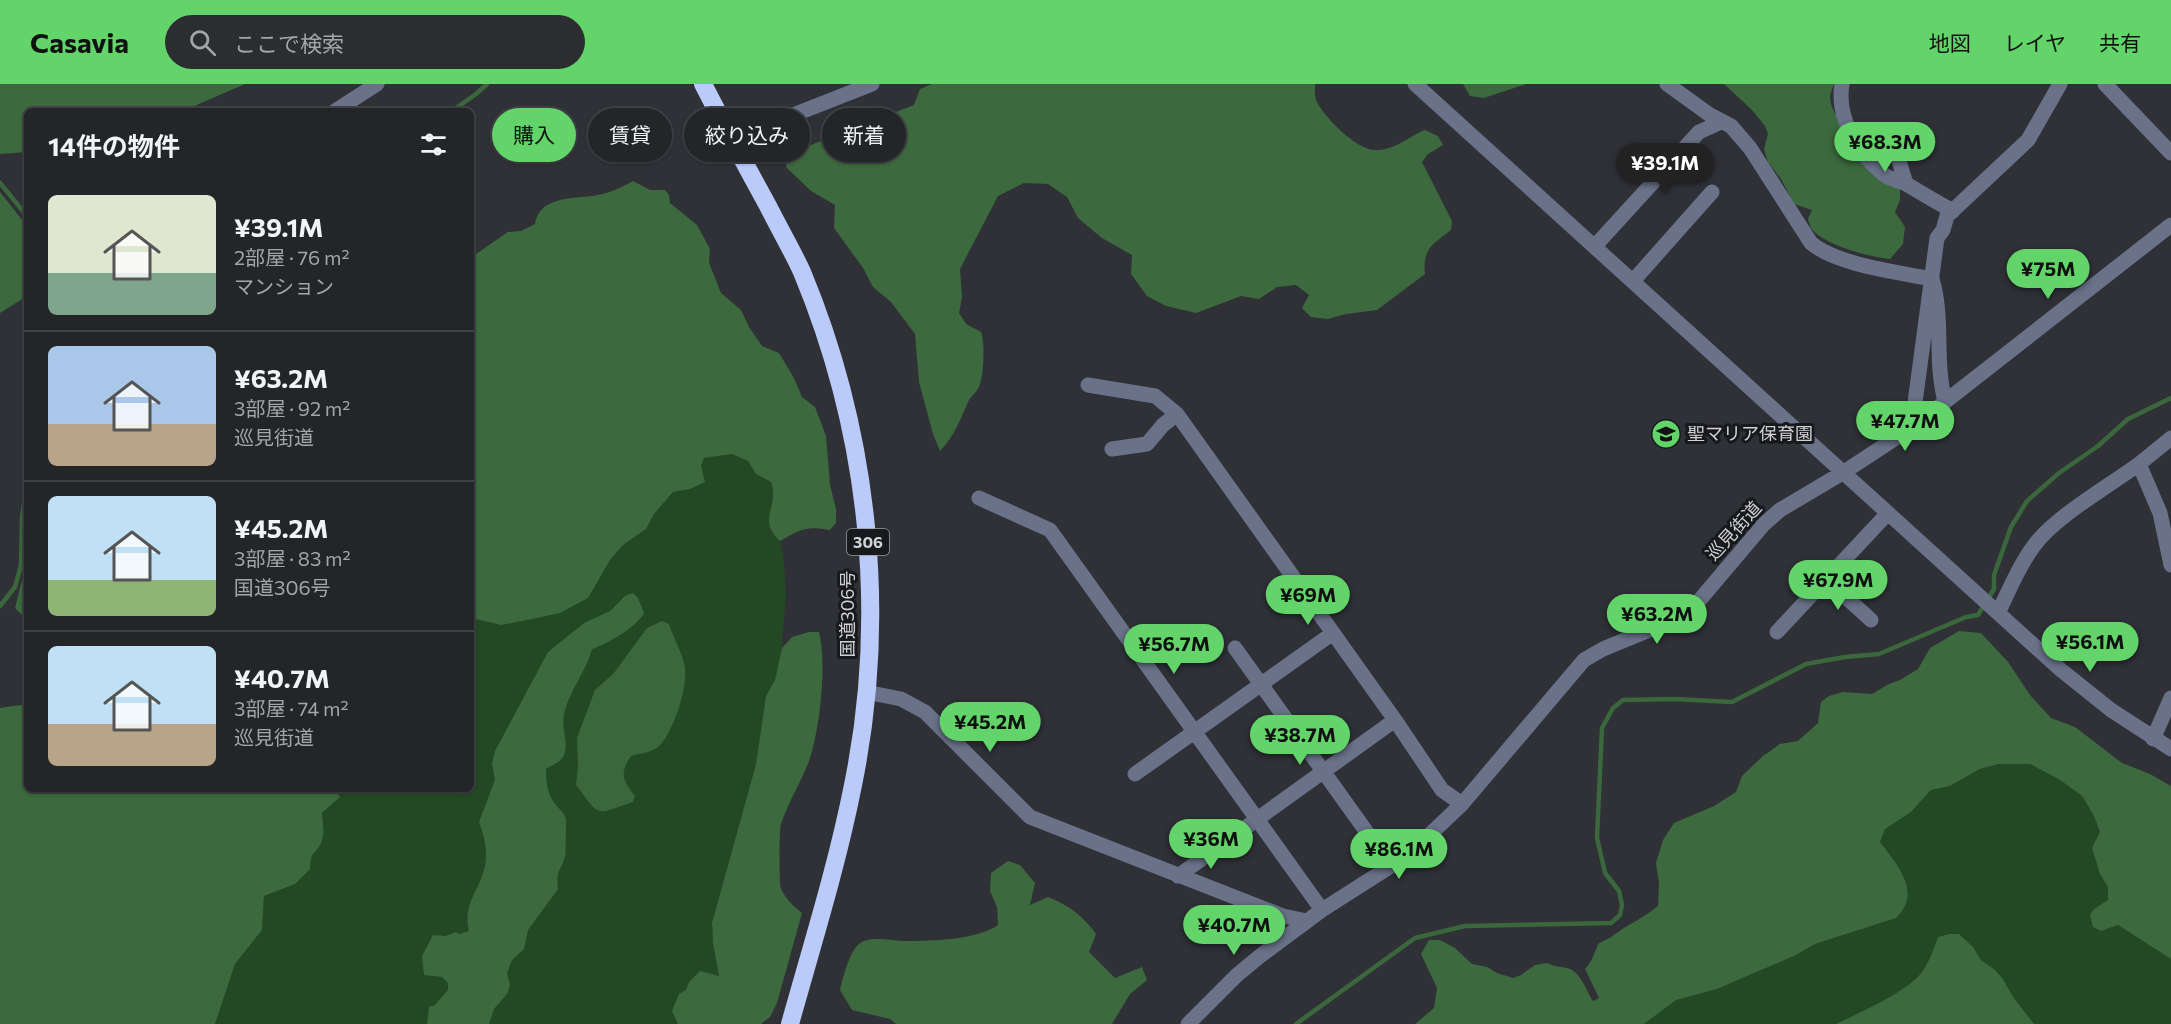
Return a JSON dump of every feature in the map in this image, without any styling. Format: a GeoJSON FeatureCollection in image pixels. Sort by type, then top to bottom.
{"type":"FeatureCollection","features":[{"type":"Feature","properties":{"kind":"highway","name":"国道306号"},"geometry":{"type":"LineString","coordinates":[[703,84],[716,108]]}},
{"type":"Feature","properties":{"kind":"highway","name":"国道306号"},"geometry":{"type":"LineString","coordinates":[[744,162],[801,269],[819,316],[840,384],[866,517],[870,642],[861,742],[843,830],[790,1024]]}},
{"type":"Feature","properties":{"kind":"street"},"geometry":{"type":"LineString","coordinates":[[340,108],[377,84]]}},
{"type":"Feature","properties":{"kind":"street"},"geometry":{"type":"LineString","coordinates":[[810,108],[872,84]]}},
{"type":"Feature","properties":{"kind":"street"},"geometry":{"type":"LineString","coordinates":[[1415,84],[2078,684],[2111,710],[2171,750]]}},
{"type":"Feature","properties":{"kind":"street"},"geometry":{"type":"LineString","coordinates":[[1667,84],[1721,122],[1731,126],[1750,148],[1811,243],[1820,250],[1846,260],[1932,279]]}},
{"type":"Feature","properties":{"kind":"street"},"geometry":{"type":"LineString","coordinates":[[1842,84],[1843,114],[1857,146],[1883,174],[1906,184],[1953,211]]}},
{"type":"Feature","properties":{"kind":"street"},"geometry":{"type":"LineString","coordinates":[[1914,426],[1914,410],[1937,238],[1943,230],[1947,216],[2028,140],[2060,84]]}},
{"type":"Feature","properties":{"kind":"street"},"geometry":{"type":"LineString","coordinates":[[2105,84],[2171,153]]}},
{"type":"Feature","properties":{"kind":"street"},"geometry":{"type":"LineString","coordinates":[[1595,246],[1699,132],[1721,122]]}},
{"type":"Feature","properties":{"kind":"street"},"geometry":{"type":"LineString","coordinates":[[1896,152],[1906,184]]}},
{"type":"Feature","properties":{"kind":"street"},"geometry":{"type":"LineString","coordinates":[[1633,281],[1712,192]]}},
{"type":"Feature","properties":{"kind":"street","name":"巡見街道"},"geometry":{"type":"LineString","coordinates":[[1188,1024],[1237,975],[1322,910],[1391,866],[1422,842],[1462,804],[1584,660],[1603,649],[1664,624],[1698,602],[1764,524],[1780,510],[1914,426],[2171,225]]}},
{"type":"Feature","properties":{"kind":"street"},"geometry":{"type":"LineString","coordinates":[[1932,279],[1938,298],[1941,377],[1945,401]]}},
{"type":"Feature","properties":{"kind":"street"},"geometry":{"type":"LineString","coordinates":[[1088,385],[1155,396],[1178,417],[1395,720],[1442,790],[1462,804]]}},
{"type":"Feature","properties":{"kind":"street"},"geometry":{"type":"LineString","coordinates":[[1112,448],[1147,444],[1163,425],[1178,417]]}},
{"type":"Feature","properties":{"kind":"street"},"geometry":{"type":"LineString","coordinates":[[1990,606],[2034,545],[2060,520],[2139,464],[2171,438]]}},
{"type":"Feature","properties":{"kind":"street"},"geometry":{"type":"LineString","coordinates":[[2139,464],[2160,513],[2171,565]]}},
{"type":"Feature","properties":{"kind":"street"},"geometry":{"type":"LineString","coordinates":[[980,498],[1050,530],[1322,910]]}},
{"type":"Feature","properties":{"kind":"street"},"geometry":{"type":"LineString","coordinates":[[1776,632],[1888,513]]}},
{"type":"Feature","properties":{"kind":"street"},"geometry":{"type":"LineString","coordinates":[[1826,579],[1871,620]]}},
{"type":"Feature","properties":{"kind":"street"},"geometry":{"type":"LineString","coordinates":[[1135,774],[1333,633]]}},
{"type":"Feature","properties":{"kind":"street"},"geometry":{"type":"LineString","coordinates":[[1235,648],[1391,866]]}},
{"type":"Feature","properties":{"kind":"street"},"geometry":{"type":"LineString","coordinates":[[866,692],[901,699],[925,712],[1030,817],[1284,916],[1307,921]]}},
{"type":"Feature","properties":{"kind":"street"},"geometry":{"type":"LineString","coordinates":[[2153,739],[2171,698]]}},
{"type":"Feature","properties":{"kind":"street"},"geometry":{"type":"LineString","coordinates":[[1178,876],[1395,720]]}},
{"type":"Feature","properties":{"kind":"shaded area"},"geometry":{"type":"Polygon","coordinates":[[[0,84],[245,84],[190,108],[24,108],[24,152],[0,154],[0,84]]]}},
{"type":"Feature","properties":{"kind":"shaded area"},"geometry":{"type":"Polygon","coordinates":[[[932,84],[1315,84],[1316,100],[1321,109],[1350,139],[1367,148],[1381,150],[1388,148],[1425,130],[1438,136],[1443,145],[1428,154],[1422,162],[1452,221],[1451,230],[1434,243],[1427,253],[1425,274],[1377,310],[1328,319],[1311,317],[1302,308],[1309,295],[1296,285],[1277,287],[1259,299],[1241,296],[1196,313],[1166,306],[1147,296],[1131,274],[1132,255],[1102,238],[1078,218],[1067,197],[1048,184],[1024,183],[998,196],[960,269],[962,297],[959,313],[966,324],[981,332],[983,367],[979,387],[969,400],[953,434],[940,451],[919,382],[915,334],[891,302],[873,287],[863,268],[834,228],[835,205],[811,191],[786,167],[787,162],[810,162],[810,145],[822,141],[822,162],[906,162],[906,108],[914,105],[920,89],[932,84]]]}},
{"type":"Feature","properties":{"kind":"shaded area"},"geometry":{"type":"Polygon","coordinates":[[[1463,84],[1526,84],[1484,98],[1470,96],[1463,84]]]}},
{"type":"Feature","properties":{"kind":"shaded area"},"geometry":{"type":"Polygon","coordinates":[[[1724,84],[1834,84],[1830,97],[1832,107],[1839,119],[1859,146],[1900,190],[1900,200],[1895,212],[1905,227],[1903,244],[1890,259],[1859,253],[1836,245],[1811,228],[1808,219],[1812,210],[1794,204],[1781,179],[1768,162],[1764,149],[1768,134],[1765,126],[1752,110],[1724,84]]]}},
{"type":"Feature","properties":{"kind":"shaded area"},"geometry":{"type":"Polygon","coordinates":[[[633,181],[650,190],[665,190],[669,195],[670,203],[697,225],[710,249],[709,263],[721,293],[741,310],[762,346],[779,353],[802,397],[815,407],[826,436],[836,523],[830,530],[804,529],[780,541],[773,533],[769,520],[773,499],[771,482],[756,474],[748,461],[732,454],[704,458],[701,466],[705,482],[690,489],[673,492],[654,514],[646,529],[623,545],[610,560],[588,598],[560,613],[501,625],[474,619],[474,256],[508,232],[521,231],[535,224],[543,208],[551,203],[616,190],[633,181]]]}},
{"type":"Feature","properties":{"kind":"shaded area"},"geometry":{"type":"Polygon","coordinates":[[[0,192],[24,222],[24,298],[0,313],[0,192]]]}},
{"type":"Feature","properties":{"kind":"shaded area"},"geometry":{"type":"Polygon","coordinates":[[[732,454],[748,461],[756,474],[771,482],[775,493],[771,532],[780,541],[784,561],[786,596],[780,663],[775,680],[766,696],[756,764],[712,923],[719,977],[689,982],[678,1024],[215,1024],[235,964],[262,930],[264,896],[295,884],[324,827],[322,813],[340,797],[337,792],[474,792],[474,619],[501,625],[599,578],[623,545],[646,529],[654,514],[673,491],[690,489],[704,458],[732,454]]]}},
{"type":"Feature","properties":{"kind":"shaded area"},"geometry":{"type":"Polygon","coordinates":[[[24,572],[24,617],[15,608],[24,572]]]}},
{"type":"Feature","properties":{"kind":"shaded area"},"geometry":{"type":"Polygon","coordinates":[[[633,593],[638,598],[644,613],[635,624],[621,634],[592,649],[566,706],[563,724],[566,745],[564,755],[546,769],[550,796],[566,820],[565,855],[558,874],[558,889],[528,930],[524,949],[512,960],[507,973],[510,985],[507,994],[494,1009],[489,1024],[427,1024],[429,1007],[435,1005],[448,990],[448,983],[442,977],[424,975],[422,956],[433,935],[445,936],[469,931],[469,907],[486,860],[479,822],[495,780],[492,764],[495,751],[548,652],[584,623],[610,611],[625,596],[633,593]]]}},
{"type":"Feature","properties":{"kind":"shaded area"},"geometry":{"type":"Polygon","coordinates":[[[662,621],[669,624],[684,663],[685,683],[679,708],[669,731],[658,747],[649,752],[631,756],[627,762],[624,777],[635,796],[633,802],[599,811],[576,785],[577,738],[595,690],[614,673],[647,628],[662,621]]]}},
{"type":"Feature","properties":{"kind":"shaded area"},"geometry":{"type":"Polygon","coordinates":[[[1959,631],[1981,633],[2008,662],[2030,695],[2051,718],[2075,727],[2122,763],[2150,774],[2171,786],[2171,959],[2118,925],[2101,931],[2093,927],[2090,915],[2094,909],[2108,900],[2108,887],[2100,874],[2092,848],[2100,832],[2082,796],[2060,780],[2030,764],[1999,764],[1980,769],[1950,786],[1931,790],[1911,812],[1885,829],[1880,842],[1900,869],[1907,889],[1904,908],[1896,918],[1815,944],[1794,956],[1717,989],[1676,1000],[1644,1024],[1415,1024],[1434,1008],[1437,988],[1421,954],[1429,940],[1440,940],[1455,948],[1472,964],[1487,967],[1513,978],[1535,965],[1547,963],[1570,969],[1581,979],[1593,1001],[1599,998],[1585,969],[1592,960],[1599,943],[1658,906],[1659,883],[1656,863],[1663,840],[1674,823],[1714,806],[1736,792],[1742,776],[1763,756],[1780,744],[1798,741],[1818,723],[1821,702],[1829,696],[1843,692],[1872,694],[1900,680],[1918,669],[1930,648],[1959,631]]]}},
{"type":"Feature","properties":{"kind":"shaded area"},"geometry":{"type":"Polygon","coordinates":[[[809,632],[819,632],[822,661],[821,697],[809,761],[780,828],[781,889],[802,913],[777,1003],[770,1017],[761,1024],[678,1024],[672,1011],[679,994],[686,990],[689,982],[700,971],[719,976],[712,923],[756,764],[766,696],[775,680],[782,648],[792,637],[809,632]]]}},
{"type":"Feature","properties":{"kind":"shaded area"},"geometry":{"type":"Polygon","coordinates":[[[24,704],[24,792],[337,792],[340,797],[322,813],[322,839],[312,855],[310,869],[295,884],[264,896],[262,930],[235,964],[215,1024],[0,1024],[0,708],[24,704]]]}},
{"type":"Feature","properties":{"kind":"shaded area"},"geometry":{"type":"Polygon","coordinates":[[[1999,764],[2030,764],[2060,780],[2082,796],[2100,832],[2100,874],[2108,887],[2108,900],[2094,909],[2101,931],[2118,925],[2171,959],[2171,1024],[1644,1024],[1676,1000],[1717,989],[1794,956],[1815,944],[1896,918],[1904,908],[1907,889],[1900,869],[1880,842],[1884,829],[1911,812],[1931,790],[1950,786],[1981,769],[1999,764]]]}},
{"type":"Feature","properties":{"kind":"shaded area"},"geometry":{"type":"Polygon","coordinates":[[[1008,861],[1020,865],[1035,883],[1030,905],[1048,897],[1069,907],[1086,922],[1096,934],[1089,952],[1115,978],[1142,967],[1147,980],[1130,994],[1112,1024],[896,1024],[890,1019],[852,1010],[840,990],[849,959],[859,944],[875,939],[927,941],[953,939],[978,934],[998,925],[997,907],[990,891],[991,873],[1008,861]]]}},
{"type":"Feature","properties":{"kind":"shaded area"},"geometry":{"type":"Polygon","coordinates":[[[1959,934],[1973,947],[1981,960],[1995,970],[2034,1024],[1836,1024],[1882,1001],[1915,980],[1927,964],[1938,937],[1959,934]]]}},
{"type":"Feature","properties":{"kind":"waterway"},"geometry":{"type":"LineString","coordinates":[[456,108],[487,84]]}},
{"type":"Feature","properties":{"kind":"waterway"},"geometry":{"type":"LineString","coordinates":[[0,183],[24,212]]}},
{"type":"Feature","properties":{"kind":"waterway"},"geometry":{"type":"LineString","coordinates":[[1296,1024],[1415,938],[1465,926],[1611,923],[1620,915],[1622,905],[1619,891],[1605,873],[1597,838],[1602,728],[1613,708],[1623,700],[1674,699],[1732,702],[1806,664],[1879,654],[1966,617],[1978,615],[1994,589],[1994,575],[2011,527],[2027,501],[2059,473],[2098,446],[2128,419],[2171,398]]}},
{"type":"Feature","properties":{"kind":"waterway"},"geometry":{"type":"LineString","coordinates":[[0,606],[15,587],[21,565],[24,503]]}},
{"type":"Feature","properties":{"kind":"place","name":"聖マリア保育園"},"geometry":{"type":"Point","coordinates":[1666,434]}}]}
